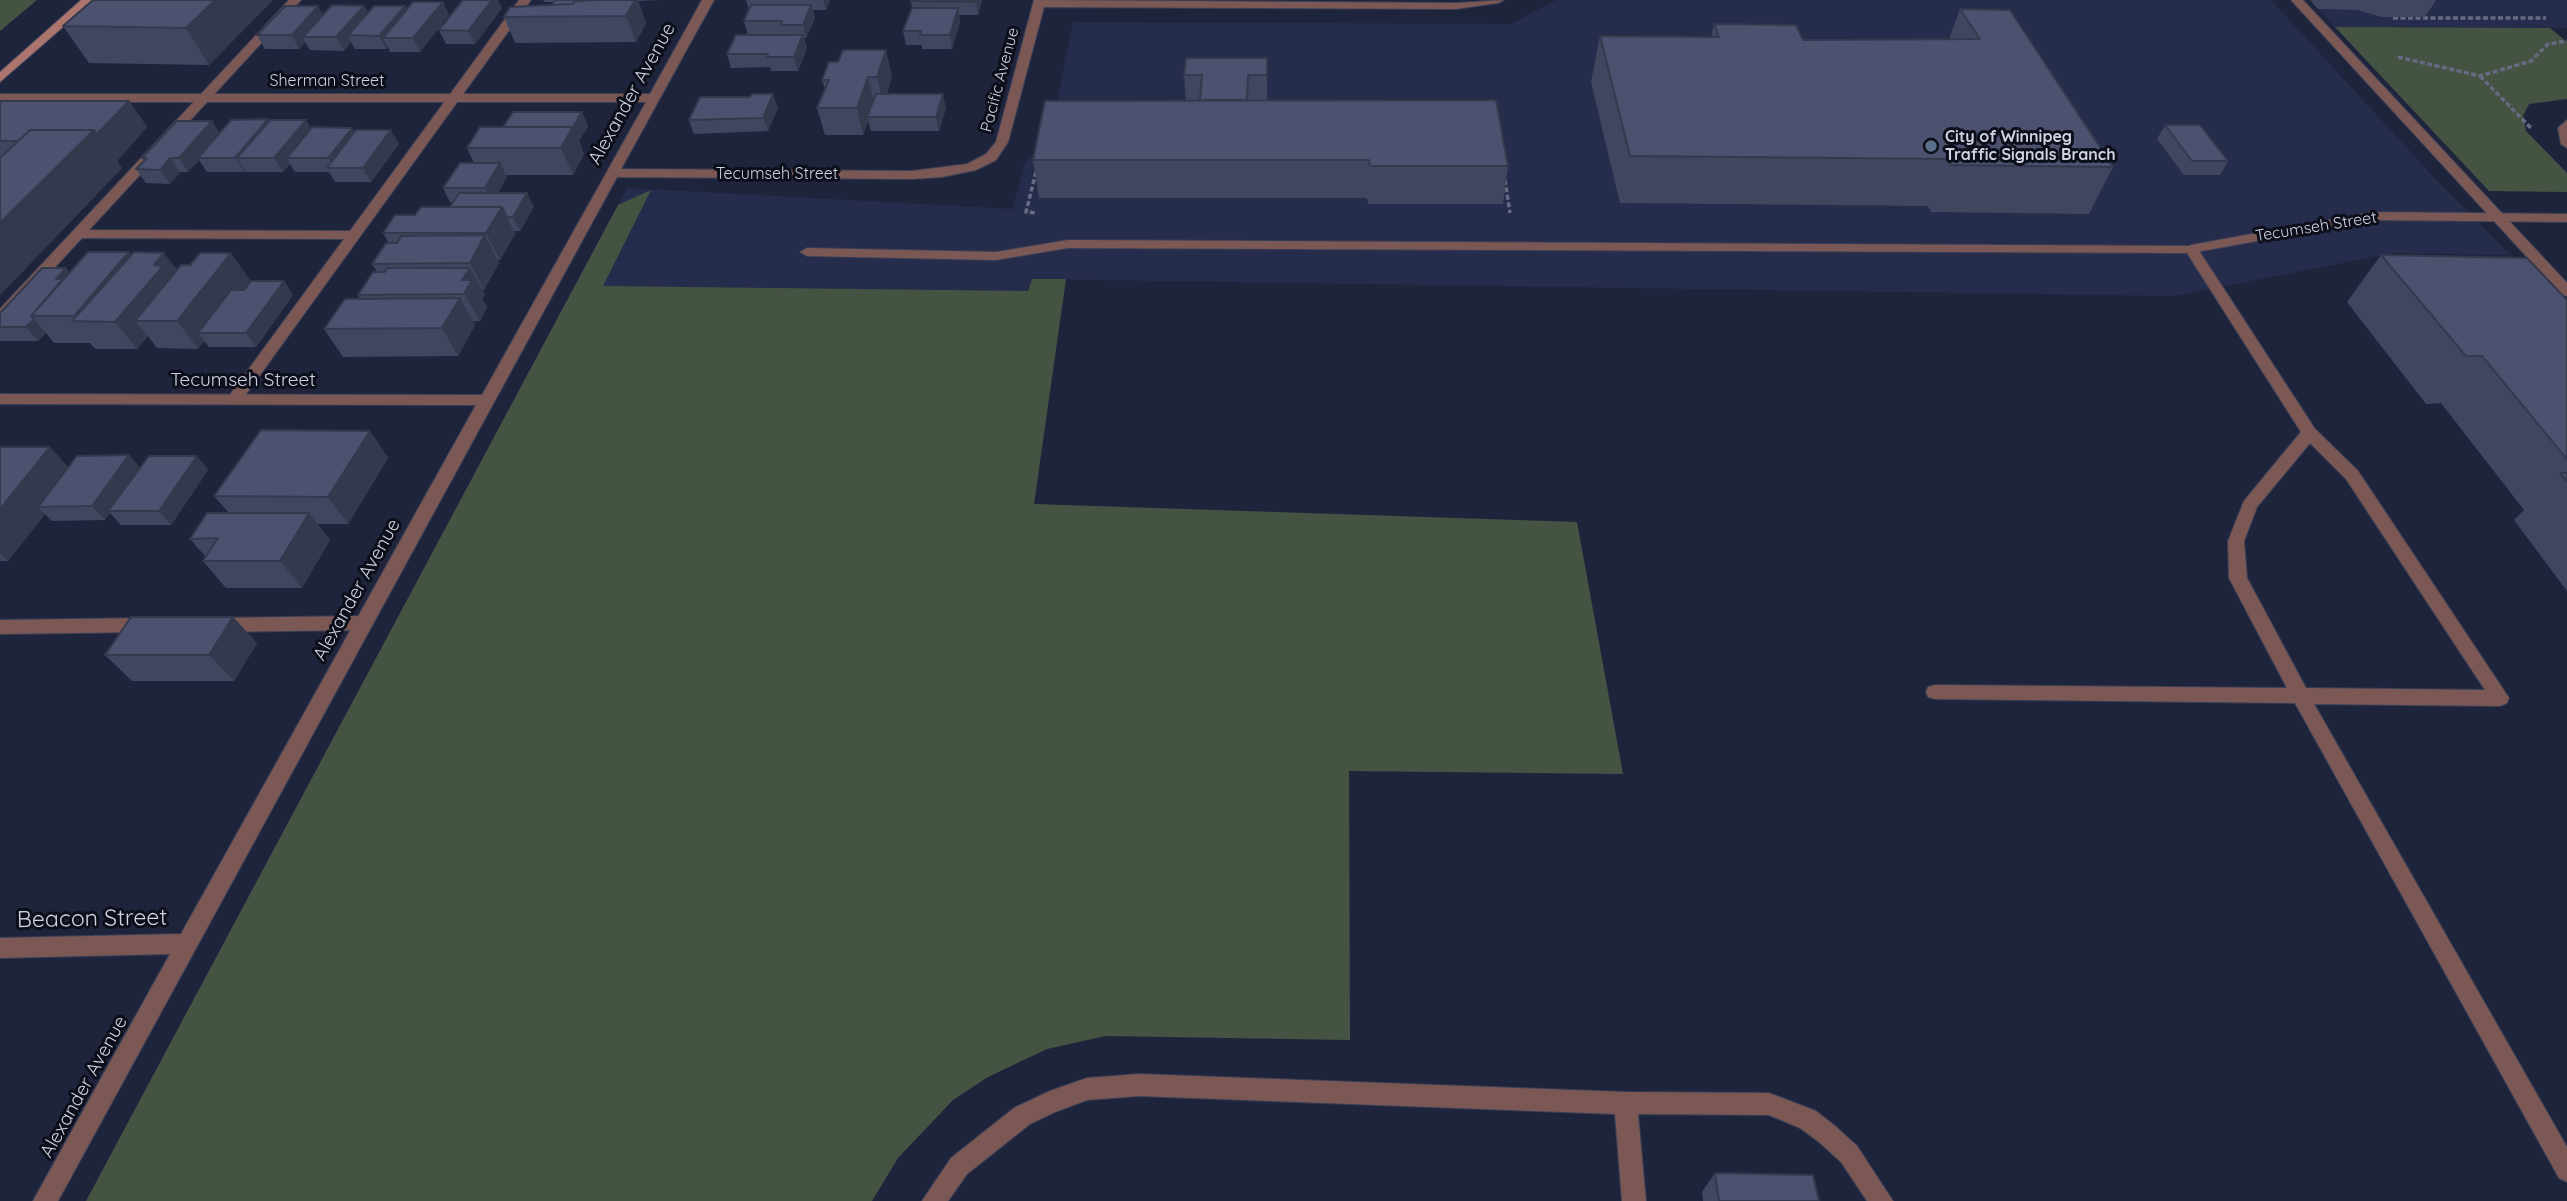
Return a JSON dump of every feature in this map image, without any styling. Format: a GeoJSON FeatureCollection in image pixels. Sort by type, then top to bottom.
{"type":"FeatureCollection","features":[{"type":"Feature","properties":{"kind":"main road"},"geometry":{"type":"LineString","coordinates":[[0,78],[88,0]]}},
{"type":"Feature","properties":{"kind":"street"},"geometry":{"type":"LineString","coordinates":[[0,318],[295,0]]}},
{"type":"Feature","properties":{"kind":"street"},"geometry":{"type":"LineString","coordinates":[[234,400],[525,0]]}},
{"type":"Feature","properties":{"kind":"street","name":"Alexander Avenue"},"geometry":{"type":"LineString","coordinates":[[45,1201],[708,0]]}},
{"type":"Feature","properties":{"kind":"street"},"geometry":{"type":"LineString","coordinates":[[1040,2],[1269,2],[1456,6],[1498,0]]}},
{"type":"Feature","properties":{"kind":"street"},"geometry":{"type":"LineString","coordinates":[[2297,0],[2567,292]]}},
{"type":"Feature","properties":{"kind":"street","name":"Pacific Avenue"},"geometry":{"type":"LineString","coordinates":[[942,173],[981,163],[999,148],[1040,2]]}},
{"type":"Feature","properties":{"kind":"street","name":"Sherman Street"},"geometry":{"type":"LineString","coordinates":[[0,98],[653,98]]}},
{"type":"Feature","properties":{"kind":"street"},"geometry":{"type":"LineString","coordinates":[[2567,124],[2564,128],[2567,144]]}},
{"type":"Feature","properties":{"kind":"street","name":"Tecumseh Street"},"geometry":{"type":"LineString","coordinates":[[612,173],[942,173]]}},
{"type":"Feature","properties":{"kind":"street","name":"Tecumseh Street"},"geometry":{"type":"LineString","coordinates":[[807,252],[996,256],[1068,244],[2191,249],[2372,216],[2567,218]]}},
{"type":"Feature","properties":{"kind":"street"},"geometry":{"type":"LineString","coordinates":[[77,233],[354,235]]}},
{"type":"Feature","properties":{"kind":"street"},"geometry":{"type":"LineString","coordinates":[[1935,692],[2500,698],[2351,475],[2309,433],[2191,249]]}},
{"type":"Feature","properties":{"kind":"street","name":"Tecumseh Street"},"geometry":{"type":"LineString","coordinates":[[0,399],[485,400]]}},
{"type":"Feature","properties":{"kind":"street"},"geometry":{"type":"LineString","coordinates":[[2309,433],[2250,505],[2236,541],[2238,578],[2260,624],[2567,1170]]}},
{"type":"Feature","properties":{"kind":"street"},"geometry":{"type":"LineString","coordinates":[[203,625],[362,623]]}},
{"type":"Feature","properties":{"kind":"street"},"geometry":{"type":"LineString","coordinates":[[0,627],[162,625]]}},
{"type":"Feature","properties":{"kind":"street","name":"Beacon Street"},"geometry":{"type":"LineString","coordinates":[[0,948],[186,943]]}},
{"type":"Feature","properties":{"kind":"street"},"geometry":{"type":"LineString","coordinates":[[934,1201],[959,1166],[1022,1116],[1050,1102],[1087,1089],[1139,1084],[1626,1104],[1769,1104],[1808,1119],[1849,1154],[1881,1201]]}},
{"type":"Feature","properties":{"kind":"street"},"geometry":{"type":"LineString","coordinates":[[1626,1104],[1634,1201]]}},
{"type":"Feature","properties":{"kind":"path"},"geometry":{"type":"LineString","coordinates":[[2393,18],[2546,18]]}},
{"type":"Feature","properties":{"kind":"path"},"geometry":{"type":"LineString","coordinates":[[2332,38],[2353,41],[2411,62],[2480,76],[2530,61],[2548,44],[2567,41]]}},
{"type":"Feature","properties":{"kind":"path"},"geometry":{"type":"LineString","coordinates":[[2480,76],[2538,135]]}},
{"type":"Feature","properties":{"kind":"shaded area"},"geometry":{"type":"Polygon","coordinates":[[[1556,0],[2271,0],[2429,172],[2510,255],[2394,253],[2173,296],[1032,279],[1028,291],[86,1201],[627,188],[1013,209],[1025,162],[1050,138],[1073,22],[1511,24],[1556,0]]]}},
{"type":"Feature","properties":{"kind":"shaded area"},"geometry":{"type":"Polygon","coordinates":[[[2310,0],[2567,0],[2567,28],[2335,27],[2310,0]]]}},
{"type":"Feature","properties":{"kind":"green space"},"geometry":{"type":"Polygon","coordinates":[[[0,0],[37,0],[0,31],[0,0]]]}},
{"type":"Feature","properties":{"kind":"green space"},"geometry":{"type":"Polygon","coordinates":[[[2335,27],[2550,28],[2567,42],[2567,99],[2529,104],[2523,116],[2526,131],[2567,173],[2567,192],[2489,191],[2335,27]]]}},
{"type":"Feature","properties":{"kind":"green space"},"geometry":{"type":"Polygon","coordinates":[[[651,190],[603,286],[1028,291],[1032,279],[1066,279],[1034,504],[1577,522],[1623,774],[1349,771],[1350,1040],[1106,1036],[1047,1049],[988,1077],[953,1100],[898,1158],[872,1201],[86,1201],[618,205],[651,190]]]}},
{"type":"Feature","properties":{"kind":"building"},"geometry":{"type":"Polygon","coordinates":[[[93,0],[215,0],[186,28],[63,26],[93,0]]]}},
{"type":"Feature","properties":{"kind":"building"},"geometry":{"type":"Polygon","coordinates":[[[463,0],[492,0],[468,31],[439,30],[463,0]]]}},
{"type":"Feature","properties":{"kind":"building"},"geometry":{"type":"Polygon","coordinates":[[[555,0],[597,0],[551,5],[555,0]]]}},
{"type":"Feature","properties":{"kind":"building"},"geometry":{"type":"Polygon","coordinates":[[[597,0],[635,0],[626,16],[504,17],[510,7],[597,0]]]}},
{"type":"Feature","properties":{"kind":"building"},"geometry":{"type":"Polygon","coordinates":[[[976,0],[976,2],[911,1],[976,0]]]}},
{"type":"Feature","properties":{"kind":"building"},"geometry":{"type":"Polygon","coordinates":[[[413,2],[443,2],[413,38],[383,38],[413,2]]]}},
{"type":"Feature","properties":{"kind":"building"},"geometry":{"type":"Polygon","coordinates":[[[332,5],[364,6],[336,37],[303,37],[332,5]]]}},
{"type":"Feature","properties":{"kind":"building"},"geometry":{"type":"Polygon","coordinates":[[[751,5],[811,5],[803,25],[781,25],[782,21],[744,21],[751,5]]]}},
{"type":"Feature","properties":{"kind":"building"},"geometry":{"type":"Polygon","coordinates":[[[285,6],[318,6],[292,35],[257,35],[285,6]]]}},
{"type":"Feature","properties":{"kind":"building"},"geometry":{"type":"Polygon","coordinates":[[[374,6],[405,6],[379,36],[348,35],[374,6]]]}},
{"type":"Feature","properties":{"kind":"building"},"geometry":{"type":"Polygon","coordinates":[[[912,8],[958,8],[950,35],[920,35],[921,31],[903,31],[912,8]]]}},
{"type":"Feature","properties":{"kind":"building"},"geometry":{"type":"Polygon","coordinates":[[[1960,9],[2010,10],[2113,167],[1951,165],[1947,159],[1630,156],[1600,36],[1719,37],[1714,24],[1796,25],[1803,40],[1980,39],[1960,9]]]}},
{"type":"Feature","properties":{"kind":"building"},"geometry":{"type":"Polygon","coordinates":[[[736,35],[803,35],[794,57],[767,57],[768,54],[727,54],[736,35]]]}},
{"type":"Feature","properties":{"kind":"building"},"geometry":{"type":"Polygon","coordinates":[[[843,50],[886,50],[877,77],[868,77],[857,108],[817,108],[829,80],[822,80],[829,62],[838,62],[843,50]]]}},
{"type":"Feature","properties":{"kind":"building"},"geometry":{"type":"Polygon","coordinates":[[[1186,58],[1267,58],[1267,75],[1248,75],[1247,100],[1200,100],[1202,75],[1184,75],[1186,58]]]}},
{"type":"Feature","properties":{"kind":"building"},"geometry":{"type":"Polygon","coordinates":[[[752,94],[773,94],[763,118],[689,120],[700,97],[750,97],[752,94]]]}},
{"type":"Feature","properties":{"kind":"building"},"geometry":{"type":"Polygon","coordinates":[[[876,94],[943,94],[936,117],[867,117],[876,94]]]}},
{"type":"Feature","properties":{"kind":"building"},"geometry":{"type":"Polygon","coordinates":[[[1496,100],[1508,166],[1370,166],[1369,160],[1033,160],[1045,101],[1496,100]]]}},
{"type":"Feature","properties":{"kind":"building"},"geometry":{"type":"Polygon","coordinates":[[[0,101],[129,101],[97,134],[94,130],[30,130],[18,141],[0,141],[0,101]]]}},
{"type":"Feature","properties":{"kind":"building"},"geometry":{"type":"Polygon","coordinates":[[[513,112],[582,112],[573,127],[503,127],[513,112]]]}},
{"type":"Feature","properties":{"kind":"building"},"geometry":{"type":"Polygon","coordinates":[[[268,119],[235,158],[198,158],[231,120],[268,119]]]}},
{"type":"Feature","properties":{"kind":"building"},"geometry":{"type":"Polygon","coordinates":[[[270,120],[306,120],[274,158],[237,158],[270,120]]]}},
{"type":"Feature","properties":{"kind":"building"},"geometry":{"type":"Polygon","coordinates":[[[177,121],[212,121],[179,158],[170,158],[160,170],[136,169],[147,158],[142,158],[177,121]]]}},
{"type":"Feature","properties":{"kind":"building"},"geometry":{"type":"Polygon","coordinates":[[[2165,125],[2200,125],[2228,161],[2192,161],[2165,125]]]}},
{"type":"Feature","properties":{"kind":"building"},"geometry":{"type":"Polygon","coordinates":[[[312,127],[352,128],[328,158],[287,158],[312,127]]]}},
{"type":"Feature","properties":{"kind":"building"},"geometry":{"type":"Polygon","coordinates":[[[480,127],[573,127],[561,148],[467,148],[480,127]]]}},
{"type":"Feature","properties":{"kind":"building"},"geometry":{"type":"Polygon","coordinates":[[[30,130],[94,130],[0,223],[0,158],[30,130]]]}},
{"type":"Feature","properties":{"kind":"building"},"geometry":{"type":"Polygon","coordinates":[[[356,130],[391,130],[363,168],[327,168],[356,130]]]}},
{"type":"Feature","properties":{"kind":"building"},"geometry":{"type":"Polygon","coordinates":[[[460,163],[500,163],[485,188],[443,188],[460,163]]]}},
{"type":"Feature","properties":{"kind":"building"},"geometry":{"type":"Polygon","coordinates":[[[459,193],[527,193],[513,217],[507,217],[502,207],[450,207],[459,193]]]}},
{"type":"Feature","properties":{"kind":"building"},"geometry":{"type":"Polygon","coordinates":[[[421,207],[502,207],[486,233],[383,233],[395,215],[415,215],[421,207]]]}},
{"type":"Feature","properties":{"kind":"building"},"geometry":{"type":"Polygon","coordinates":[[[485,235],[470,263],[372,264],[386,243],[397,243],[401,236],[485,235]]]}},
{"type":"Feature","properties":{"kind":"building"},"geometry":{"type":"Polygon","coordinates":[[[88,252],[129,252],[74,316],[31,316],[88,252]]]}},
{"type":"Feature","properties":{"kind":"building"},"geometry":{"type":"Polygon","coordinates":[[[134,252],[164,253],[154,265],[163,266],[115,322],[72,321],[134,252]]]}},
{"type":"Feature","properties":{"kind":"building"},"geometry":{"type":"Polygon","coordinates":[[[200,253],[231,253],[177,321],[135,321],[181,265],[190,265],[200,253]]]}},
{"type":"Feature","properties":{"kind":"building"},"geometry":{"type":"Polygon","coordinates":[[[2381,255],[2527,258],[2567,300],[2567,459],[2482,356],[2466,356],[2381,255]]]}},
{"type":"Feature","properties":{"kind":"building"},"geometry":{"type":"Polygon","coordinates":[[[42,268],[66,268],[56,279],[63,279],[31,316],[34,319],[26,327],[0,327],[0,313],[42,268]]]}},
{"type":"Feature","properties":{"kind":"building"},"geometry":{"type":"Polygon","coordinates":[[[387,268],[470,268],[462,280],[472,280],[464,294],[358,295],[373,272],[385,272],[387,268]]]}},
{"type":"Feature","properties":{"kind":"building"},"geometry":{"type":"Polygon","coordinates":[[[251,281],[284,281],[246,333],[198,333],[231,290],[244,290],[251,281]]]}},
{"type":"Feature","properties":{"kind":"building"},"geometry":{"type":"Polygon","coordinates":[[[460,298],[442,328],[324,329],[345,299],[460,298]]]}},
{"type":"Feature","properties":{"kind":"building"},"geometry":{"type":"Polygon","coordinates":[[[261,430],[370,431],[328,497],[214,496],[261,430]]]}},
{"type":"Feature","properties":{"kind":"building"},"geometry":{"type":"Polygon","coordinates":[[[0,447],[50,447],[0,509],[0,447]]]}},
{"type":"Feature","properties":{"kind":"building"},"geometry":{"type":"Polygon","coordinates":[[[129,455],[92,506],[38,507],[77,456],[129,455]]]}},
{"type":"Feature","properties":{"kind":"building"},"geometry":{"type":"Polygon","coordinates":[[[149,456],[197,456],[159,511],[108,511],[149,456]]]}},
{"type":"Feature","properties":{"kind":"building"},"geometry":{"type":"Polygon","coordinates":[[[207,513],[309,513],[280,561],[203,561],[218,538],[190,539],[207,513]]]}},
{"type":"Feature","properties":{"kind":"building"},"geometry":{"type":"Polygon","coordinates":[[[131,617],[233,617],[209,655],[105,655],[131,617]]]}},
{"type":"Feature","properties":{"kind":"building"},"geometry":{"type":"Polygon","coordinates":[[[1715,1173],[1813,1175],[1819,1201],[1719,1201],[1715,1173]]]}},
{"type":"Feature","properties":{"kind":"place","name":"City of Winnipeg Traffic Signals Branch"},"geometry":{"type":"Point","coordinates":[1931,146]}}]}
